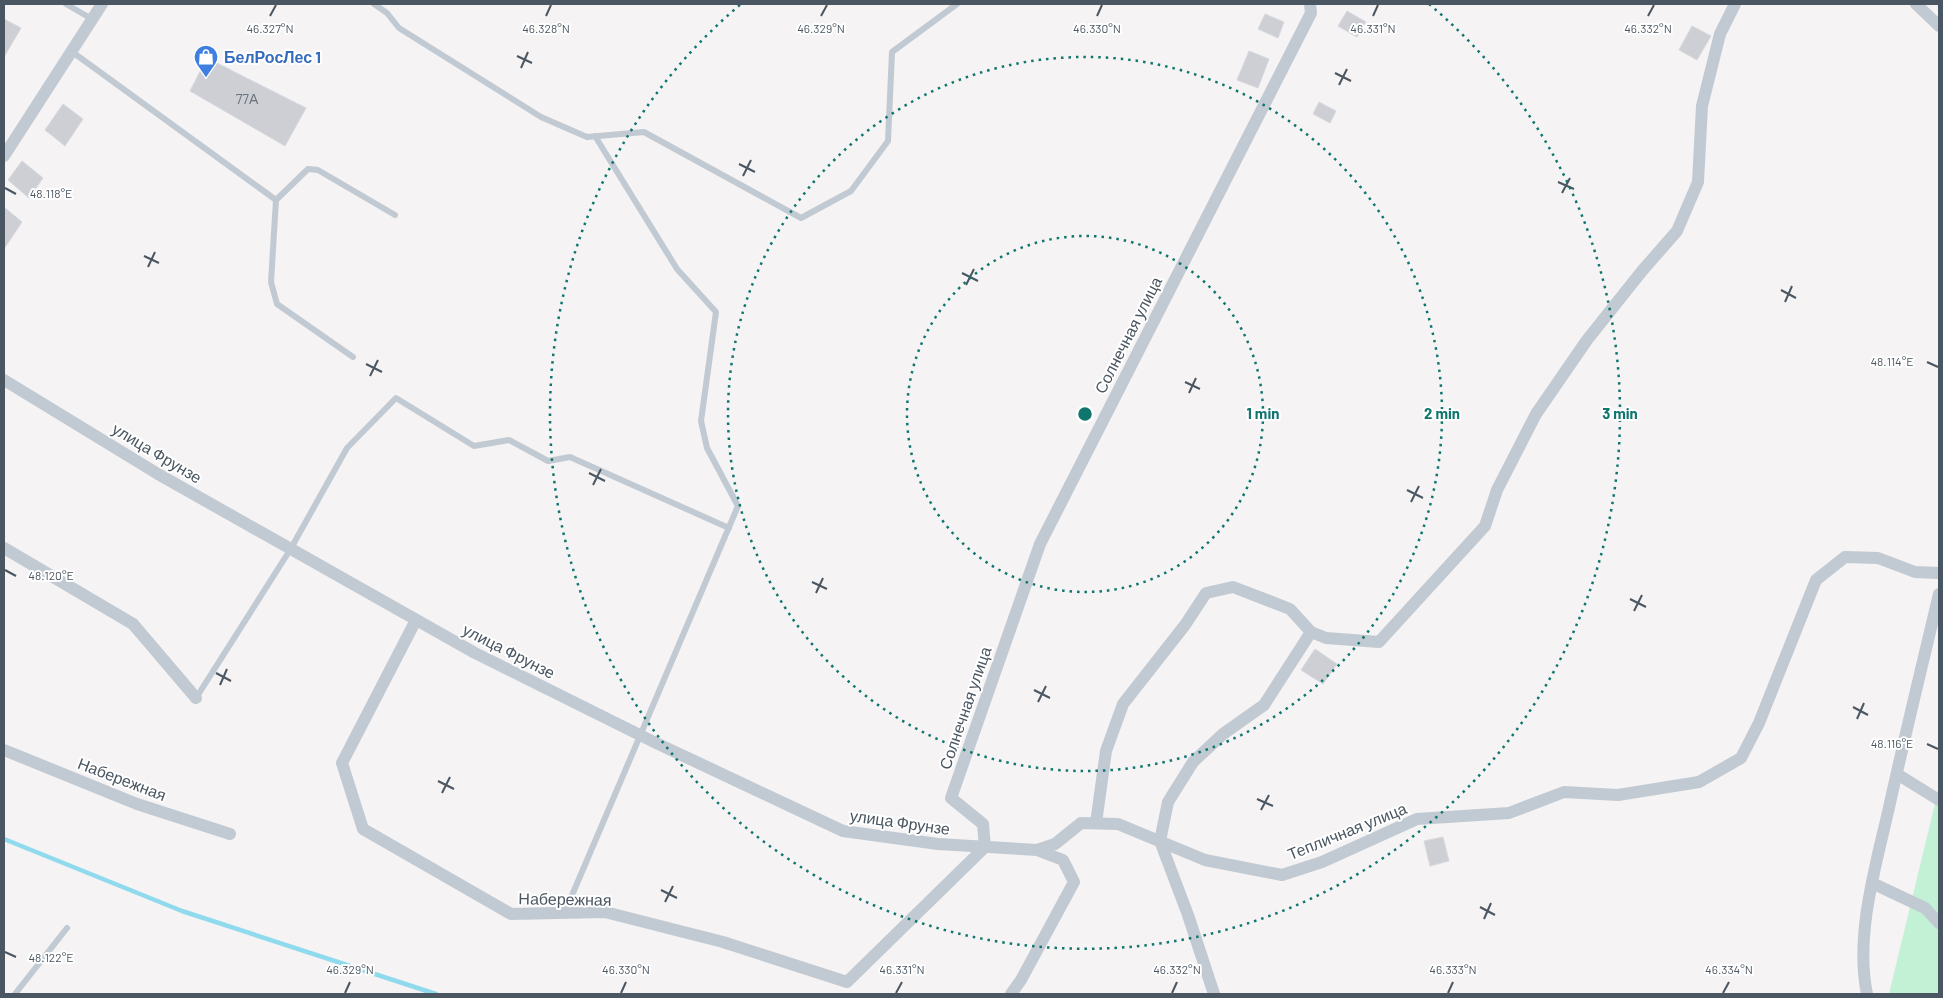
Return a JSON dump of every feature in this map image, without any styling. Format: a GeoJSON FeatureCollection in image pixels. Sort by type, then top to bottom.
{"type":"FeatureCollection","features":[{"type":"Feature","properties":{"kind":"street"},"geometry":{"type":"LineString","coordinates":[[4,156],[102,4]]}},
{"type":"Feature","properties":{"kind":"street","name":"Солнечная улица"},"geometry":{"type":"LineString","coordinates":[[985,847],[984,824],[951,798],[1040,544],[1311,13],[1310,4]]}},
{"type":"Feature","properties":{"kind":"street"},"geometry":{"type":"LineString","coordinates":[[1096,823],[1106,751],[1123,704],[1185,625],[1206,593],[1233,587],[1290,609],[1312,632],[1326,638],[1379,642],[1485,526],[1497,490],[1536,414],[1587,340],[1642,270],[1677,230],[1698,182],[1702,106],[1720,34],[1735,4]]}},
{"type":"Feature","properties":{"kind":"street"},"geometry":{"type":"LineString","coordinates":[[1916,4],[1939,26]]}},
{"type":"Feature","properties":{"kind":"street","name":"улица Фрунзе"},"geometry":{"type":"LineString","coordinates":[[4,380],[158,474],[475,653],[641,736],[843,831],[938,844],[1036,850]]}},
{"type":"Feature","properties":{"kind":"street"},"geometry":{"type":"LineString","coordinates":[[4,548],[133,624],[196,698]]}},
{"type":"Feature","properties":{"kind":"street","name":"Тепличная улица"},"geometry":{"type":"LineString","coordinates":[[1036,850],[1055,844],[1081,822],[1118,824],[1205,860],[1282,875],[1322,862],[1417,819],[1509,813],[1564,792],[1618,795],[1699,782],[1741,758],[1759,723],[1816,580],[1845,556],[1878,558],[1916,572],[1939,573]]}},
{"type":"Feature","properties":{"kind":"street"},"geometry":{"type":"LineString","coordinates":[[1867,994],[1864,977],[1864,958],[1867,908],[1896,774],[1938,603]]}},
{"type":"Feature","properties":{"kind":"street","name":"Набережная"},"geometry":{"type":"LineString","coordinates":[[416,620],[342,763],[363,830],[511,914],[606,912],[723,942],[847,982],[985,847]]}},
{"type":"Feature","properties":{"kind":"street"},"geometry":{"type":"LineString","coordinates":[[1214,994],[1188,915],[1160,841],[1168,802],[1193,762],[1223,734],[1264,705],[1312,632]]}},
{"type":"Feature","properties":{"kind":"street","name":"Набережная"},"geometry":{"type":"LineString","coordinates":[[4,750],[137,804],[230,834]]}},
{"type":"Feature","properties":{"kind":"street"},"geometry":{"type":"LineString","coordinates":[[1896,774],[1939,800]]}},
{"type":"Feature","properties":{"kind":"street"},"geometry":{"type":"LineString","coordinates":[[1011,994],[1022,980],[1074,882],[1063,860],[1036,850]]}},
{"type":"Feature","properties":{"kind":"street"},"geometry":{"type":"LineString","coordinates":[[1872,883],[1925,908],[1939,923]]}},
{"type":"Feature","properties":{"kind":"lane"},"geometry":{"type":"LineString","coordinates":[[66,4],[92,19]]}},
{"type":"Feature","properties":{"kind":"lane"},"geometry":{"type":"LineString","coordinates":[[374,4],[387,13],[399,28],[541,117],[587,137],[644,132],[801,218],[851,191],[888,141],[892,52],[957,4]]}},
{"type":"Feature","properties":{"kind":"lane"},"geometry":{"type":"LineString","coordinates":[[71,52],[276,200]]}},
{"type":"Feature","properties":{"kind":"lane"},"geometry":{"type":"LineString","coordinates":[[564,914],[738,506],[707,448],[701,421],[716,312],[677,269],[596,136]]}},
{"type":"Feature","properties":{"kind":"lane"},"geometry":{"type":"LineString","coordinates":[[353,357],[277,304],[271,282],[276,200],[308,169],[318,170],[395,215]]}},
{"type":"Feature","properties":{"kind":"lane"},"geometry":{"type":"LineString","coordinates":[[196,698],[290,550],[347,448],[396,398],[474,446],[509,440],[548,461],[570,457],[729,528]]}},
{"type":"Feature","properties":{"kind":"lane"},"geometry":{"type":"LineString","coordinates":[[15,994],[67,928]]}},
{"type":"Feature","properties":{"kind":"green space"},"geometry":{"type":"Polygon","coordinates":[[[1939,787],[1939,994],[1889,994],[1939,787]]]}},
{"type":"Feature","properties":{"kind":"building"},"geometry":{"type":"Polygon","coordinates":[[[1347,11],[1366,22],[1357,37],[1338,26],[1347,11]]]}},
{"type":"Feature","properties":{"kind":"building"},"geometry":{"type":"Polygon","coordinates":[[[1265,14],[1284,22],[1278,38],[1258,29],[1265,14]]]}},
{"type":"Feature","properties":{"kind":"building"},"geometry":{"type":"Polygon","coordinates":[[[4,19],[21,28],[4,57],[4,19]]]}},
{"type":"Feature","properties":{"kind":"building"},"geometry":{"type":"Polygon","coordinates":[[[1692,26],[1711,36],[1697,60],[1679,50],[1692,26]]]}},
{"type":"Feature","properties":{"kind":"building"},"geometry":{"type":"Polygon","coordinates":[[[1249,51],[1269,59],[1258,88],[1237,80],[1249,51]]]}},
{"type":"Feature","properties":{"kind":"building"},"geometry":{"type":"Polygon","coordinates":[[[207,58],[306,108],[285,146],[190,91],[207,58]]]}},
{"type":"Feature","properties":{"kind":"building"},"geometry":{"type":"Polygon","coordinates":[[[1319,102],[1336,111],[1330,123],[1313,114],[1319,102]]]}},
{"type":"Feature","properties":{"kind":"building"},"geometry":{"type":"Polygon","coordinates":[[[63,104],[83,119],[65,146],[45,130],[63,104]]]}},
{"type":"Feature","properties":{"kind":"building"},"geometry":{"type":"Polygon","coordinates":[[[22,161],[43,178],[29,198],[8,180],[22,161]]]}},
{"type":"Feature","properties":{"kind":"building"},"geometry":{"type":"Polygon","coordinates":[[[4,207],[22,222],[4,249],[4,207]]]}},
{"type":"Feature","properties":{"kind":"building"},"geometry":{"type":"Polygon","coordinates":[[[1315,649],[1337,664],[1323,684],[1301,670],[1315,649]]]}},
{"type":"Feature","properties":{"kind":"building"},"geometry":{"type":"Polygon","coordinates":[[[1443,837],[1449,861],[1430,866],[1424,841],[1443,837]]]}},
{"type":"Feature","properties":{"kind":"waterway"},"geometry":{"type":"LineString","coordinates":[[4,839],[182,911],[436,994]]}},
{"type":"Feature","properties":{"kind":"place","name":"БелРосЛес 1"},"geometry":{"type":"Point","coordinates":[206,78]}}]}
